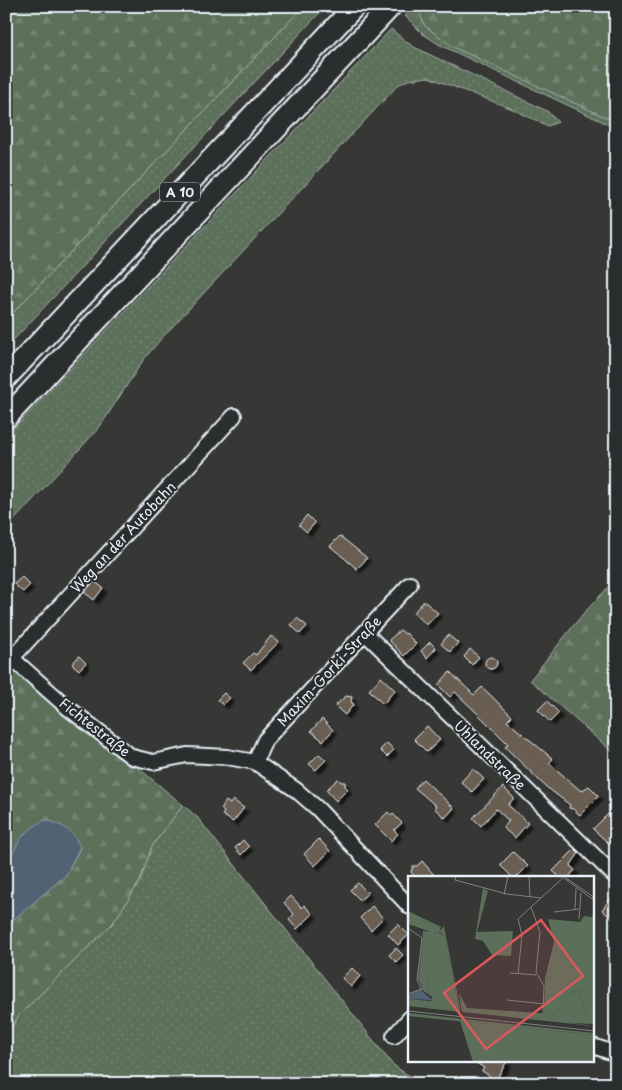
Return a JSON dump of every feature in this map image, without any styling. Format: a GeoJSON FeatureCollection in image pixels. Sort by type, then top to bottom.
{"type":"FeatureCollection","features":[{"type":"Feature","properties":{"kind":"highway","name":"A 10"},"geometry":{"type":"LineString","coordinates":[[6,378],[355,6]]}},
{"type":"Feature","properties":{"kind":"highway","name":"A 10"},"geometry":{"type":"LineString","coordinates":[[6,418],[391,6]]}},
{"type":"Feature","properties":{"kind":"street","name":"Weg an der Autobahn"},"geometry":{"type":"LineString","coordinates":[[9,656],[234,416]]}},
{"type":"Feature","properties":{"kind":"street","name":"Maxim-Gorki-Straße"},"geometry":{"type":"LineString","coordinates":[[255,762],[265,740],[410,584]]}},
{"type":"Feature","properties":{"kind":"street","name":"Uhlandstraße"},"geometry":{"type":"LineString","coordinates":[[365,633],[616,877]]}},
{"type":"Feature","properties":{"kind":"street","name":"Fichtestraße"},"geometry":{"type":"LineString","coordinates":[[9,656],[68,708],[132,757],[153,762],[195,756],[227,757],[255,762],[296,790],[318,809],[408,905]]}},
{"type":"Feature","properties":{"kind":"street"},"geometry":{"type":"LineString","coordinates":[[394,1036],[408,1020]]}},
{"type":"Feature","properties":{"kind":"street"},"geometry":{"type":"LineString","coordinates":[[594,1046],[616,1054]]}},
{"type":"Feature","properties":{"kind":"green space"},"geometry":{"type":"Polygon","coordinates":[[[6,6],[304,6],[6,320],[6,6]]]}},
{"type":"Feature","properties":{"kind":"green space"},"geometry":{"type":"Polygon","coordinates":[[[304,6],[326,6],[6,348],[6,320],[304,6]]]}},
{"type":"Feature","properties":{"kind":"green space"},"geometry":{"type":"Polygon","coordinates":[[[414,6],[428,6],[421,15],[552,91],[616,122],[616,128],[440,45],[423,34],[405,16],[414,6]]]}},
{"type":"Feature","properties":{"kind":"green space"},"geometry":{"type":"Polygon","coordinates":[[[428,6],[616,6],[616,122],[455,48],[425,26],[420,15],[428,6]]]}},
{"type":"Feature","properties":{"kind":"green space"},"geometry":{"type":"Polygon","coordinates":[[[391,29],[412,46],[547,111],[558,122],[548,126],[510,108],[428,77],[408,80],[398,85],[160,340],[144,359],[99,428],[6,529],[6,437],[391,29]]]}},
{"type":"Feature","properties":{"kind":"green space"},"geometry":{"type":"Polygon","coordinates":[[[616,579],[616,755],[530,680],[582,615],[616,579]]]}},
{"type":"Feature","properties":{"kind":"green space"},"geometry":{"type":"Polygon","coordinates":[[[6,658],[183,805],[152,846],[140,881],[113,923],[19,1015],[6,1037],[6,926],[66,875],[80,848],[11,857],[6,878],[6,658]]]}},
{"type":"Feature","properties":{"kind":"green space"},"geometry":{"type":"Polygon","coordinates":[[[183,805],[197,817],[392,1064],[406,1074],[432,1084],[6,1084],[6,1037],[19,1015],[113,923],[140,881],[152,846],[183,805]]]}},
{"type":"Feature","properties":{"kind":"water"},"geometry":{"type":"Polygon","coordinates":[[[46,820],[71,832],[80,847],[66,875],[6,926],[7,880],[14,851],[21,838],[32,828],[46,820]]]}},
{"type":"Feature","properties":{"kind":"building"},"geometry":{"type":"Polygon","coordinates":[[[307,515],[315,523],[307,532],[299,525],[307,515]]]}},
{"type":"Feature","properties":{"kind":"building"},"geometry":{"type":"Polygon","coordinates":[[[340,536],[367,558],[357,569],[330,546],[340,536]]]}},
{"type":"Feature","properties":{"kind":"building"},"geometry":{"type":"Polygon","coordinates":[[[22,577],[30,585],[23,592],[14,584],[22,577]]]}},
{"type":"Feature","properties":{"kind":"building"},"geometry":{"type":"Polygon","coordinates":[[[94,581],[103,588],[94,600],[84,592],[94,581]]]}},
{"type":"Feature","properties":{"kind":"building"},"geometry":{"type":"Polygon","coordinates":[[[424,601],[438,613],[427,625],[413,613],[424,601]]]}},
{"type":"Feature","properties":{"kind":"building"},"geometry":{"type":"Polygon","coordinates":[[[297,618],[307,626],[300,634],[291,625],[297,618]]]}},
{"type":"Feature","properties":{"kind":"building"},"geometry":{"type":"Polygon","coordinates":[[[400,630],[406,633],[416,644],[404,656],[389,640],[400,630]]]}},
{"type":"Feature","properties":{"kind":"building"},"geometry":{"type":"Polygon","coordinates":[[[448,635],[458,643],[450,652],[441,644],[448,635]]]}},
{"type":"Feature","properties":{"kind":"building"},"geometry":{"type":"Polygon","coordinates":[[[271,636],[279,642],[251,670],[243,663],[253,653],[256,655],[271,636]]]}},
{"type":"Feature","properties":{"kind":"building"},"geometry":{"type":"Polygon","coordinates":[[[430,642],[436,648],[427,658],[421,651],[430,642]]]}},
{"type":"Feature","properties":{"kind":"building"},"geometry":{"type":"Polygon","coordinates":[[[470,649],[479,657],[472,665],[464,657],[470,649]]]}},
{"type":"Feature","properties":{"kind":"building"},"geometry":{"type":"Polygon","coordinates":[[[79,656],[86,663],[79,670],[72,664],[79,656]]]}},
{"type":"Feature","properties":{"kind":"building"},"geometry":{"type":"Polygon","coordinates":[[[493,657],[496,658],[496,668],[489,669],[486,668],[485,661],[486,658],[493,657]]]}},
{"type":"Feature","properties":{"kind":"building"},"geometry":{"type":"Polygon","coordinates":[[[450,672],[474,695],[482,687],[512,716],[507,721],[553,759],[549,763],[581,791],[589,786],[599,796],[580,815],[569,808],[570,805],[545,786],[505,747],[508,744],[455,692],[450,697],[438,685],[450,672]]]}},
{"type":"Feature","properties":{"kind":"building"},"geometry":{"type":"Polygon","coordinates":[[[381,677],[395,690],[383,704],[369,690],[381,677]]]}},
{"type":"Feature","properties":{"kind":"building"},"geometry":{"type":"Polygon","coordinates":[[[224,693],[230,698],[223,705],[217,700],[224,693]]]}},
{"type":"Feature","properties":{"kind":"building"},"geometry":{"type":"Polygon","coordinates":[[[346,696],[352,697],[351,702],[354,704],[345,715],[335,706],[346,696]]]}},
{"type":"Feature","properties":{"kind":"building"},"geometry":{"type":"Polygon","coordinates":[[[547,701],[559,713],[550,722],[538,710],[547,701]]]}},
{"type":"Feature","properties":{"kind":"building"},"geometry":{"type":"Polygon","coordinates":[[[322,719],[333,730],[323,741],[311,731],[322,719]]]}},
{"type":"Feature","properties":{"kind":"building"},"geometry":{"type":"Polygon","coordinates":[[[427,726],[440,740],[427,752],[414,739],[427,726]]]}},
{"type":"Feature","properties":{"kind":"building"},"geometry":{"type":"Polygon","coordinates":[[[387,743],[394,750],[387,757],[380,750],[387,743]]]}},
{"type":"Feature","properties":{"kind":"building"},"geometry":{"type":"Polygon","coordinates":[[[319,754],[326,760],[316,770],[309,764],[319,754]]]}},
{"type":"Feature","properties":{"kind":"building"},"geometry":{"type":"Polygon","coordinates":[[[473,769],[484,779],[472,792],[461,782],[473,769]]]}},
{"type":"Feature","properties":{"kind":"building"},"geometry":{"type":"Polygon","coordinates":[[[338,779],[341,782],[345,782],[345,786],[348,789],[336,801],[326,790],[338,779]]]}},
{"type":"Feature","properties":{"kind":"building"},"geometry":{"type":"Polygon","coordinates":[[[423,779],[454,808],[445,818],[434,808],[436,806],[415,788],[423,779]]]}},
{"type":"Feature","properties":{"kind":"building"},"geometry":{"type":"Polygon","coordinates":[[[503,787],[514,798],[508,805],[528,823],[515,838],[503,828],[509,821],[496,809],[481,826],[473,818],[503,787]]]}},
{"type":"Feature","properties":{"kind":"building"},"geometry":{"type":"Polygon","coordinates":[[[233,800],[244,808],[233,822],[222,815],[224,812],[221,809],[226,801],[230,804],[233,800]]]}},
{"type":"Feature","properties":{"kind":"building"},"geometry":{"type":"Polygon","coordinates":[[[388,812],[391,816],[393,814],[402,823],[394,830],[398,834],[391,841],[375,825],[388,812]]]}},
{"type":"Feature","properties":{"kind":"building"},"geometry":{"type":"Polygon","coordinates":[[[608,814],[616,821],[616,850],[593,829],[608,814]]]}},
{"type":"Feature","properties":{"kind":"building"},"geometry":{"type":"Polygon","coordinates":[[[319,839],[330,851],[315,866],[304,854],[319,839]]]}},
{"type":"Feature","properties":{"kind":"building"},"geometry":{"type":"Polygon","coordinates":[[[243,840],[249,847],[241,855],[235,848],[243,840]]]}},
{"type":"Feature","properties":{"kind":"building"},"geometry":{"type":"Polygon","coordinates":[[[575,849],[579,853],[570,866],[575,870],[570,876],[558,876],[553,871],[575,849]]]}},
{"type":"Feature","properties":{"kind":"building"},"geometry":{"type":"Polygon","coordinates":[[[513,852],[528,866],[518,876],[511,876],[500,865],[513,852]]]}},
{"type":"Feature","properties":{"kind":"building"},"geometry":{"type":"Polygon","coordinates":[[[422,861],[435,876],[414,876],[411,872],[413,866],[417,866],[422,861]]]}},
{"type":"Feature","properties":{"kind":"building"},"geometry":{"type":"Polygon","coordinates":[[[358,883],[368,893],[360,900],[350,890],[358,883]]]}},
{"type":"Feature","properties":{"kind":"building"},"geometry":{"type":"Polygon","coordinates":[[[291,896],[302,908],[304,905],[313,914],[297,929],[289,920],[294,914],[284,903],[291,896]]]}},
{"type":"Feature","properties":{"kind":"building"},"geometry":{"type":"Polygon","coordinates":[[[610,899],[616,903],[616,922],[602,910],[610,899]]]}},
{"type":"Feature","properties":{"kind":"building"},"geometry":{"type":"Polygon","coordinates":[[[372,906],[383,918],[371,930],[360,918],[372,906]]]}},
{"type":"Feature","properties":{"kind":"building"},"geometry":{"type":"Polygon","coordinates":[[[398,924],[408,936],[398,945],[388,934],[398,924]]]}},
{"type":"Feature","properties":{"kind":"building"},"geometry":{"type":"Polygon","coordinates":[[[396,948],[403,955],[396,962],[389,955],[396,948]]]}},
{"type":"Feature","properties":{"kind":"building"},"geometry":{"type":"Polygon","coordinates":[[[352,968],[360,976],[351,987],[342,978],[352,968]]]}},
{"type":"Feature","properties":{"kind":"building"},"geometry":{"type":"Polygon","coordinates":[[[475,1062],[506,1062],[496,1080],[482,1071],[484,1068],[475,1062]]]}}]}
